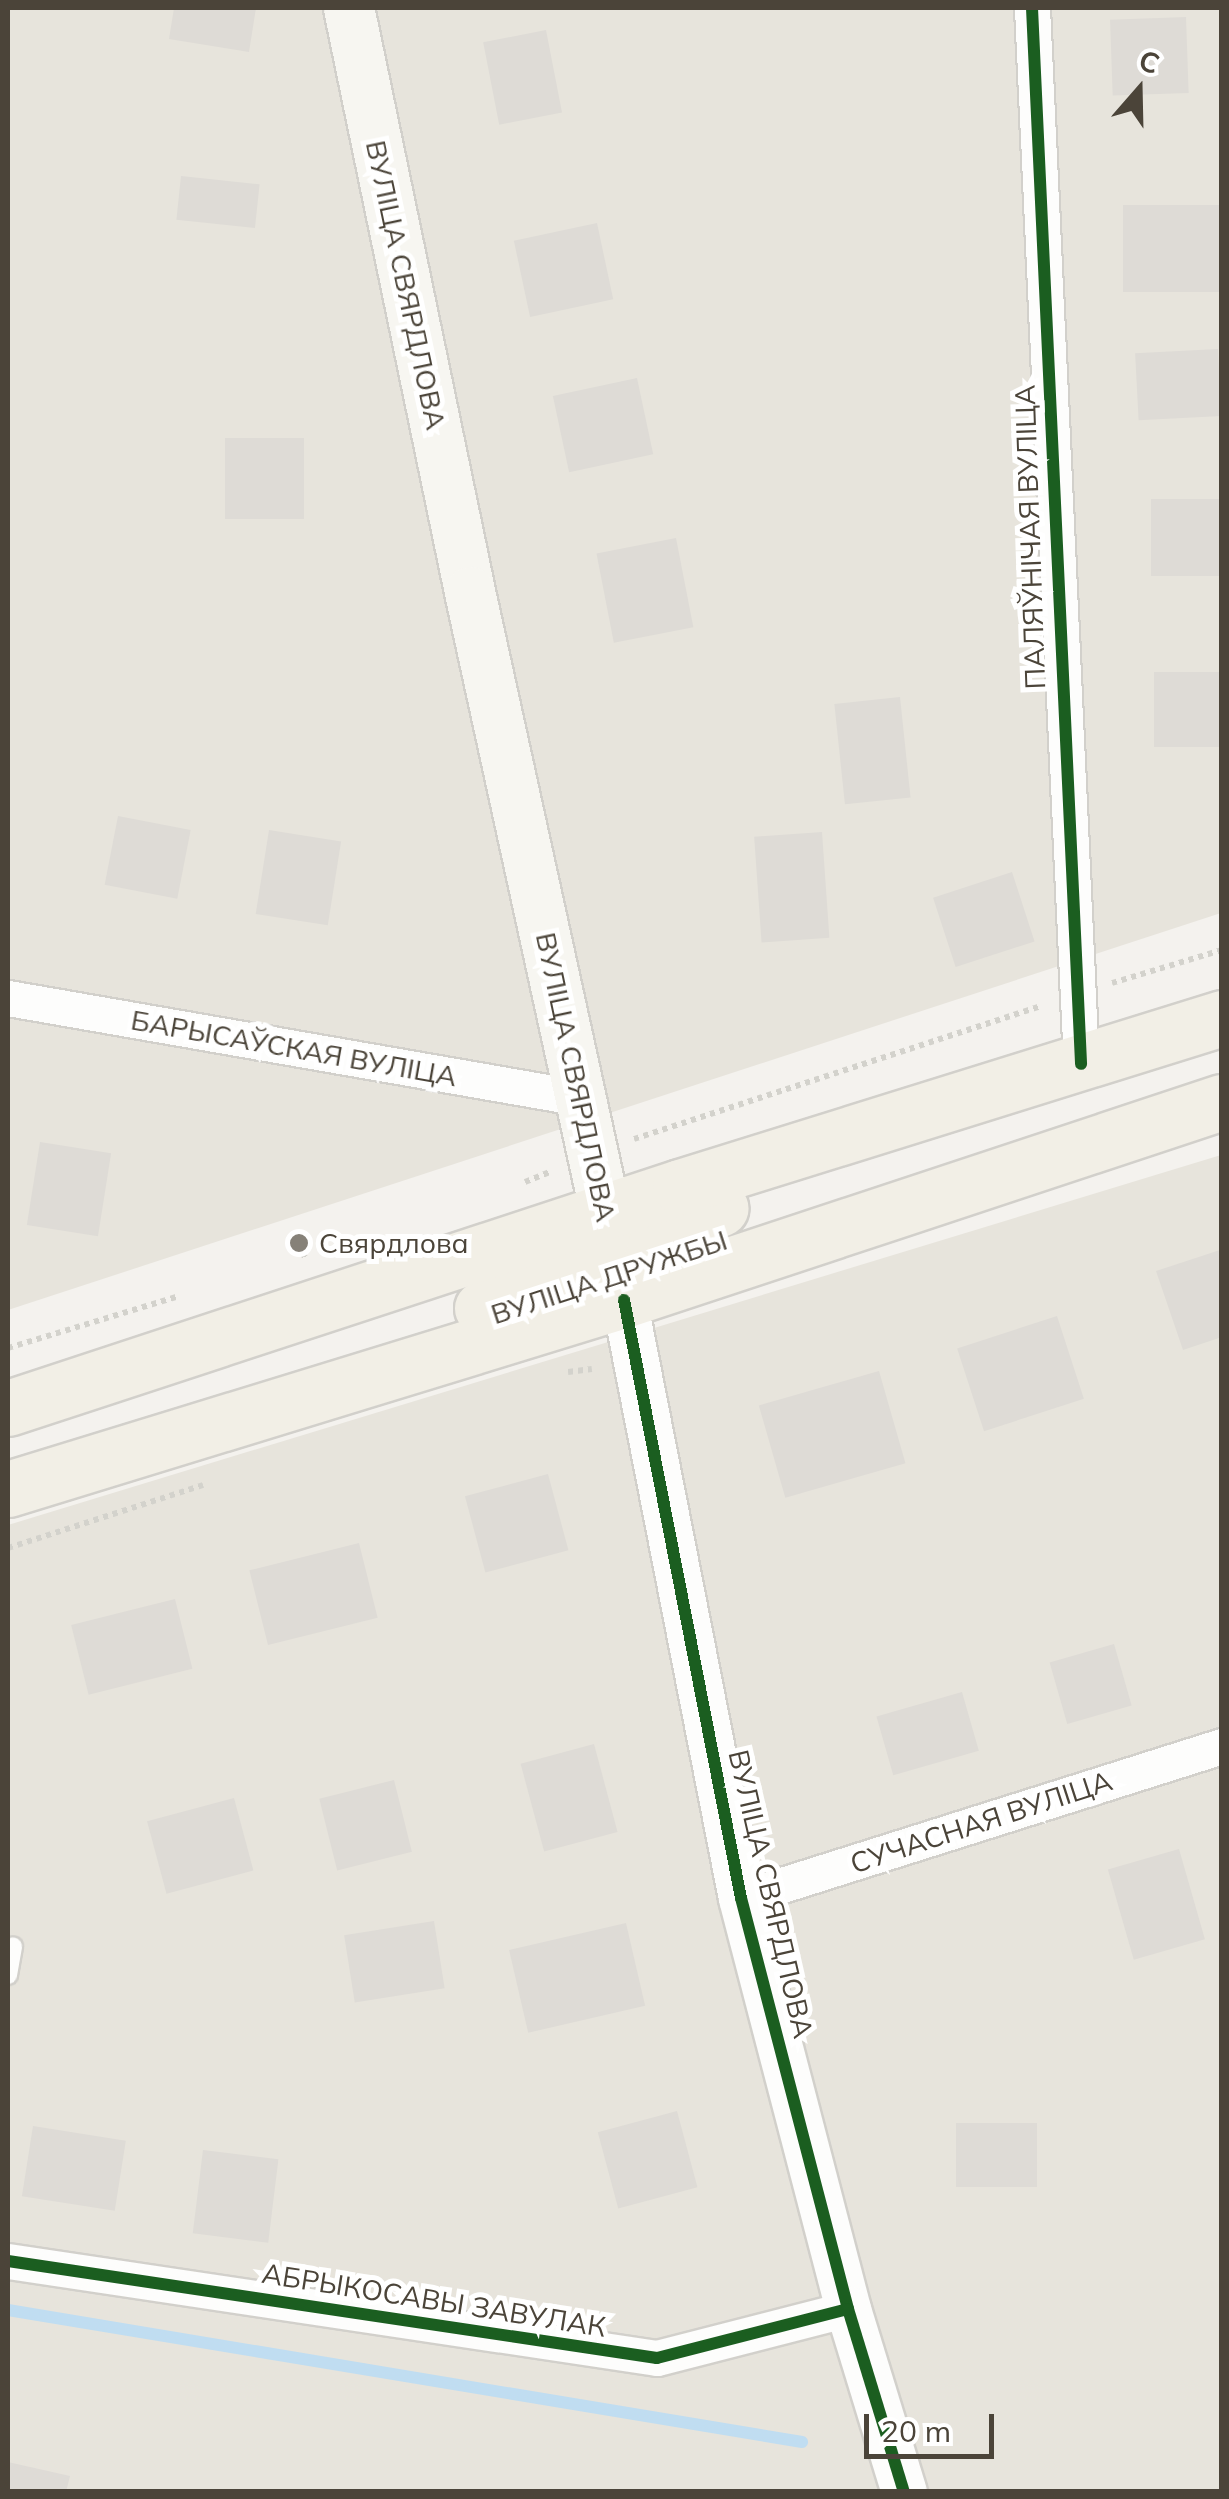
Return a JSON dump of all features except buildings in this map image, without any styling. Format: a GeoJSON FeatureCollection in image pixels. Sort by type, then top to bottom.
{"type":"FeatureCollection","features":[{"type":"Feature","properties":{"kind":"main road","name":"ВУЛІЦА СВЯРДЛОВА"},"geometry":{"type":"LineString","coordinates":[[349,8],[624,1300]]}},
{"type":"Feature","properties":{"kind":"main road"},"geometry":{"type":"LineString","coordinates":[[8,1408],[606,1212],[1222,1018]]}},
{"type":"Feature","properties":{"kind":"main road"},"geometry":{"type":"LineString","coordinates":[[624,1300],[630,1270],[652,1236],[690,1219],[903,1146],[1081,1064]]}},
{"type":"Feature","properties":{"kind":"main road","name":"ВУЛІЦА ДРУЖБЫ"},"geometry":{"type":"LineString","coordinates":[[8,1489],[185,1431],[624,1300],[1222,1102]]}},
{"type":"Feature","properties":{"kind":"main road"},"geometry":{"type":"LineString","coordinates":[[185,1431],[341,1354],[528,1293],[568,1274],[600,1240],[606,1212]]}},
{"type":"Feature","properties":{"kind":"street","name":"ПАЛЯЎНІЧАЯ ВУЛІЦА"},"geometry":{"type":"LineString","coordinates":[[1032,8],[1081,1064]]}},
{"type":"Feature","properties":{"kind":"street","name":"БАРЫСАЎСКАЯ ВУЛІЦА"},"geometry":{"type":"LineString","coordinates":[[8,998],[581,1098]]}},
{"type":"Feature","properties":{"kind":"street","name":"ВУЛІЦА СВЯРДЛОВА"},"geometry":{"type":"LineString","coordinates":[[624,1300],[740,1898],[848,2309],[904,2492]]}},
{"type":"Feature","properties":{"kind":"street","name":"СУЧАСНАЯ ВУЛІЦА"},"geometry":{"type":"LineString","coordinates":[[740,1898],[1222,1746]]}},
{"type":"Feature","properties":{"kind":"street","name":"АБРЫКОСАВЫ ЗАВУЛАК"},"geometry":{"type":"LineString","coordinates":[[8,2261],[657,2358],[848,2309]]}},
{"type":"Feature","properties":{"kind":"lane"},"geometry":{"type":"LineString","coordinates":[[8,1975],[13,1946]]}},
{"type":"Feature","properties":{"kind":"path"},"geometry":{"type":"LineString","coordinates":[[1102,986],[1222,950]]}},
{"type":"Feature","properties":{"kind":"path"},"geometry":{"type":"LineString","coordinates":[[624,1142],[1041,1006]]}},
{"type":"Feature","properties":{"kind":"shaded area"},"geometry":{"type":"Polygon","coordinates":[[[8,8],[1221,8],[1221,913],[8,1310],[8,8]]]}},
{"type":"Feature","properties":{"kind":"shaded area"},"geometry":{"type":"Polygon","coordinates":[[[1221,1155],[1221,2491],[8,2491],[8,1525],[1221,1155]]]}},
{"type":"Feature","properties":{"kind":"waterway"},"geometry":{"type":"LineString","coordinates":[[8,2310],[802,2442]]}},
{"type":"Feature","properties":{"kind":"cycle path"},"geometry":{"type":"LineString","coordinates":[[1032,8],[1081,1064]]}},
{"type":"Feature","properties":{"kind":"cycle path"},"geometry":{"type":"LineString","coordinates":[[624,1300],[741,1898],[848,2309],[904,2492]]}},
{"type":"Feature","properties":{"kind":"cycle path"},"geometry":{"type":"LineString","coordinates":[[8,2261],[657,2358],[848,2309]]}},
{"type":"Feature","properties":{"kind":"place","name":"Свярдлова"},"geometry":{"type":"Point","coordinates":[299,1243]}}]}
